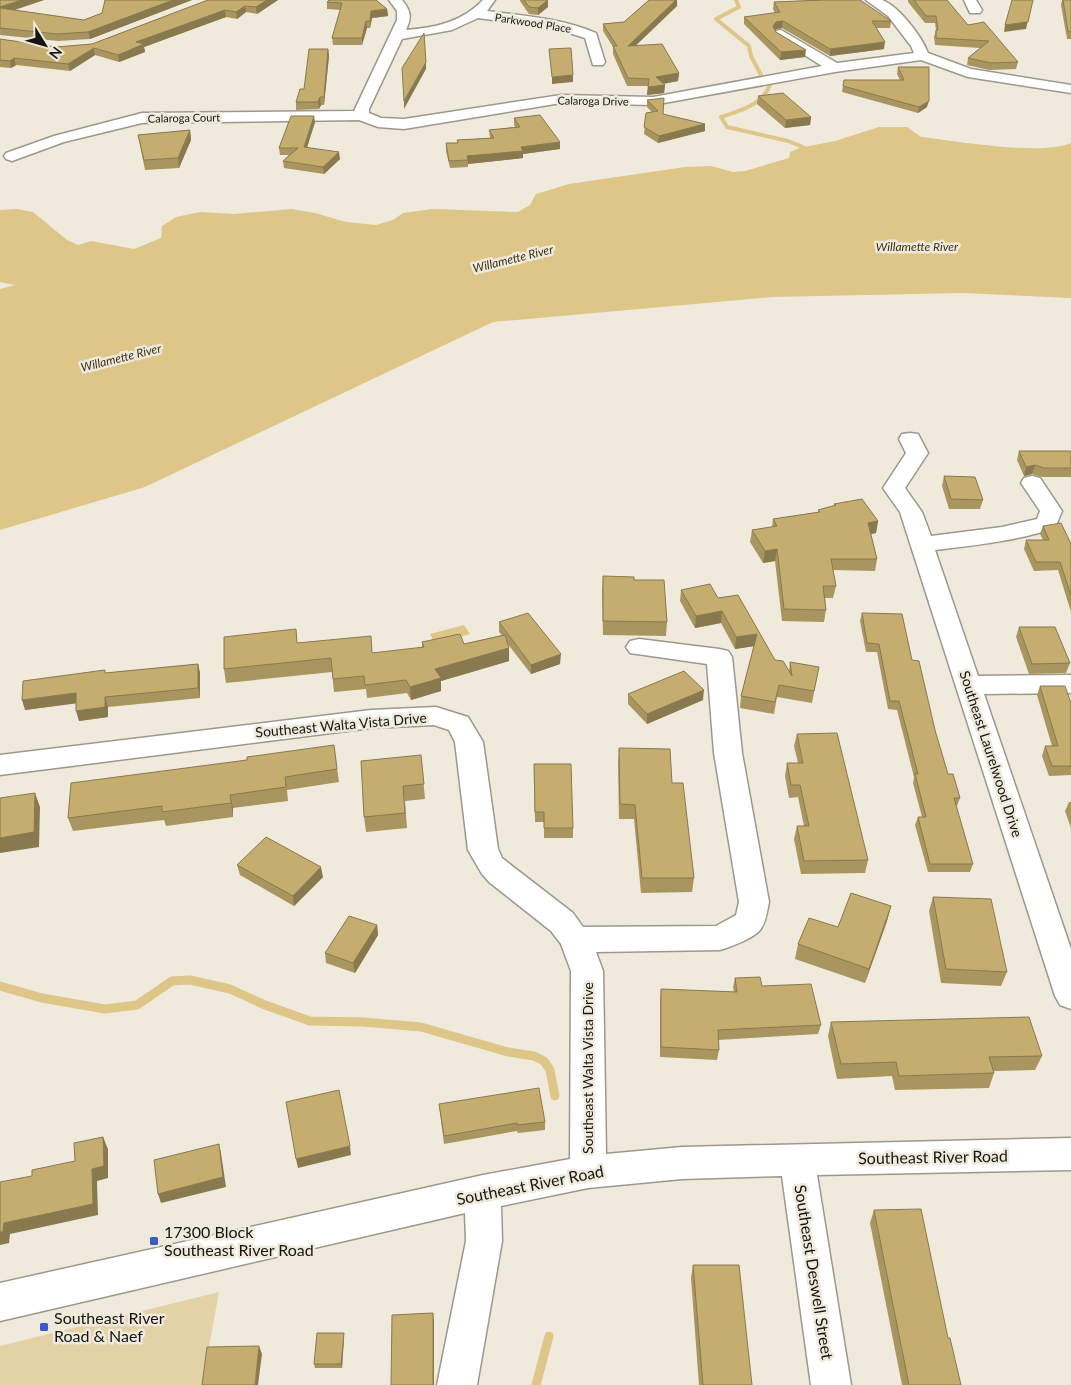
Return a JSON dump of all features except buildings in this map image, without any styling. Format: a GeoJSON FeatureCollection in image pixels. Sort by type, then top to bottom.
{"type":"FeatureCollection","features":[{"type":"Feature","properties":{"kind":"street"},"geometry":{"type":"LineString","coordinates":[[361,115],[405,15],[401,6],[395,0]]}},
{"type":"Feature","properties":{"kind":"street"},"geometry":{"type":"LineString","coordinates":[[396,35],[422,34],[477,14],[489,0]]}},
{"type":"Feature","properties":{"kind":"street"},"geometry":{"type":"LineString","coordinates":[[872,0],[893,13],[918,45],[922,56],[968,73],[1003,80],[1071,89]]}},
{"type":"Feature","properties":{"kind":"street","name":"Parkwood Place"},"geometry":{"type":"LineString","coordinates":[[477,14],[560,26],[585,32],[591,36],[598,62]]}},
{"type":"Feature","properties":{"kind":"street"},"geometry":{"type":"LineString","coordinates":[[781,34],[835,68]]}},
{"type":"Feature","properties":{"kind":"street","name":"Calaroga Drive"},"geometry":{"type":"LineString","coordinates":[[361,115],[378,122],[404,124],[555,99],[653,101],[835,68],[922,56]]}},
{"type":"Feature","properties":{"kind":"street","name":"Calaroga Court"},"geometry":{"type":"LineString","coordinates":[[12,156],[59,139],[142,118],[361,115]]}},
{"type":"Feature","properties":{"kind":"street","name":"Southeast Laurelwood Drive"},"geometry":{"type":"LineString","coordinates":[[910,439],[917,453],[894,488],[911,512],[1071,996]]}},
{"type":"Feature","properties":{"kind":"street"},"geometry":{"type":"LineString","coordinates":[[921,544],[974,538],[1047,523],[1051,511],[1032,483]]}},
{"type":"Feature","properties":{"kind":"street"},"geometry":{"type":"LineString","coordinates":[[575,938],[610,940],[720,938],[749,922],[754,902],[728,753],[719,658],[639,647]]}},
{"type":"Feature","properties":{"kind":"street"},"geometry":{"type":"LineString","coordinates":[[968,685],[1071,684]]}},
{"type":"Feature","properties":{"kind":"street","name":"Southeast Walta Vista Drive"},"geometry":{"type":"LineString","coordinates":[[0,765],[371,719],[436,716],[459,724],[469,742],[483,850],[492,866],[562,922],[575,938],[587,971],[588,1172]]}},
{"type":"Feature","properties":{"kind":"street","name":"Southeast River Road"},"geometry":{"type":"LineString","coordinates":[[0,1302],[483,1192],[588,1172],[682,1163],[1071,1154]]}},
{"type":"Feature","properties":{"kind":"street","name":"Southeast Deswell Street"},"geometry":{"type":"LineString","coordinates":[[797,1159],[831,1385]]}},
{"type":"Feature","properties":{"kind":"street"},"geometry":{"type":"LineString","coordinates":[[456,1385],[484,1241],[483,1192]]}},
{"type":"Feature","properties":{"kind":"shaded area"},"geometry":{"type":"Polygon","coordinates":[[[219,1292],[202,1385],[0,1385],[0,1346],[219,1292]]]}},
{"type":"Feature","properties":{"kind":"water","name":"Willamette River"},"geometry":{"type":"Polygon","coordinates":[[[879,127],[907,127],[921,137],[1020,148],[1057,147],[1071,143],[1071,298],[962,293],[772,297],[493,322],[145,487],[0,530],[0,289],[15,285],[0,282],[0,210],[17,209],[33,212],[67,240],[78,245],[91,241],[134,249],[161,238],[162,226],[176,217],[200,212],[234,214],[292,209],[346,222],[376,225],[393,220],[403,213],[433,209],[518,212],[530,205],[536,194],[569,184],[685,167],[711,166],[733,172],[745,171],[789,158],[790,152],[799,148],[835,141],[879,127]]]}},
{"type":"Feature","properties":{"kind":"water"},"geometry":{"type":"Polygon","coordinates":[[[464,625],[470,634],[435,644],[430,634],[464,625]]]}},
{"type":"Feature","properties":{"kind":"waterway"},"geometry":{"type":"LineString","coordinates":[[736,0],[739,7],[716,19],[749,46],[751,56],[762,77]]}},
{"type":"Feature","properties":{"kind":"waterway"},"geometry":{"type":"LineString","coordinates":[[770,85],[762,98],[750,106],[721,117],[727,127],[788,141],[803,147]]}},
{"type":"Feature","properties":{"kind":"waterway"},"geometry":{"type":"LineString","coordinates":[[0,986],[42,998],[105,1009],[137,1005],[172,981],[190,980],[230,989],[265,1005],[310,1021],[363,1022],[421,1027],[508,1052],[534,1056],[544,1061],[550,1070],[555,1096]]}},
{"type":"Feature","properties":{"kind":"waterway"},"geometry":{"type":"LineString","coordinates":[[536,1385],[549,1336]]}},
{"type":"Feature","properties":{"kind":"place","name":"17300 Block Southeast River Road"},"geometry":{"type":"Point","coordinates":[154,1241]}},
{"type":"Feature","properties":{"kind":"place","name":"Southeast River Road & Naef"},"geometry":{"type":"Point","coordinates":[44,1327]}}]}
